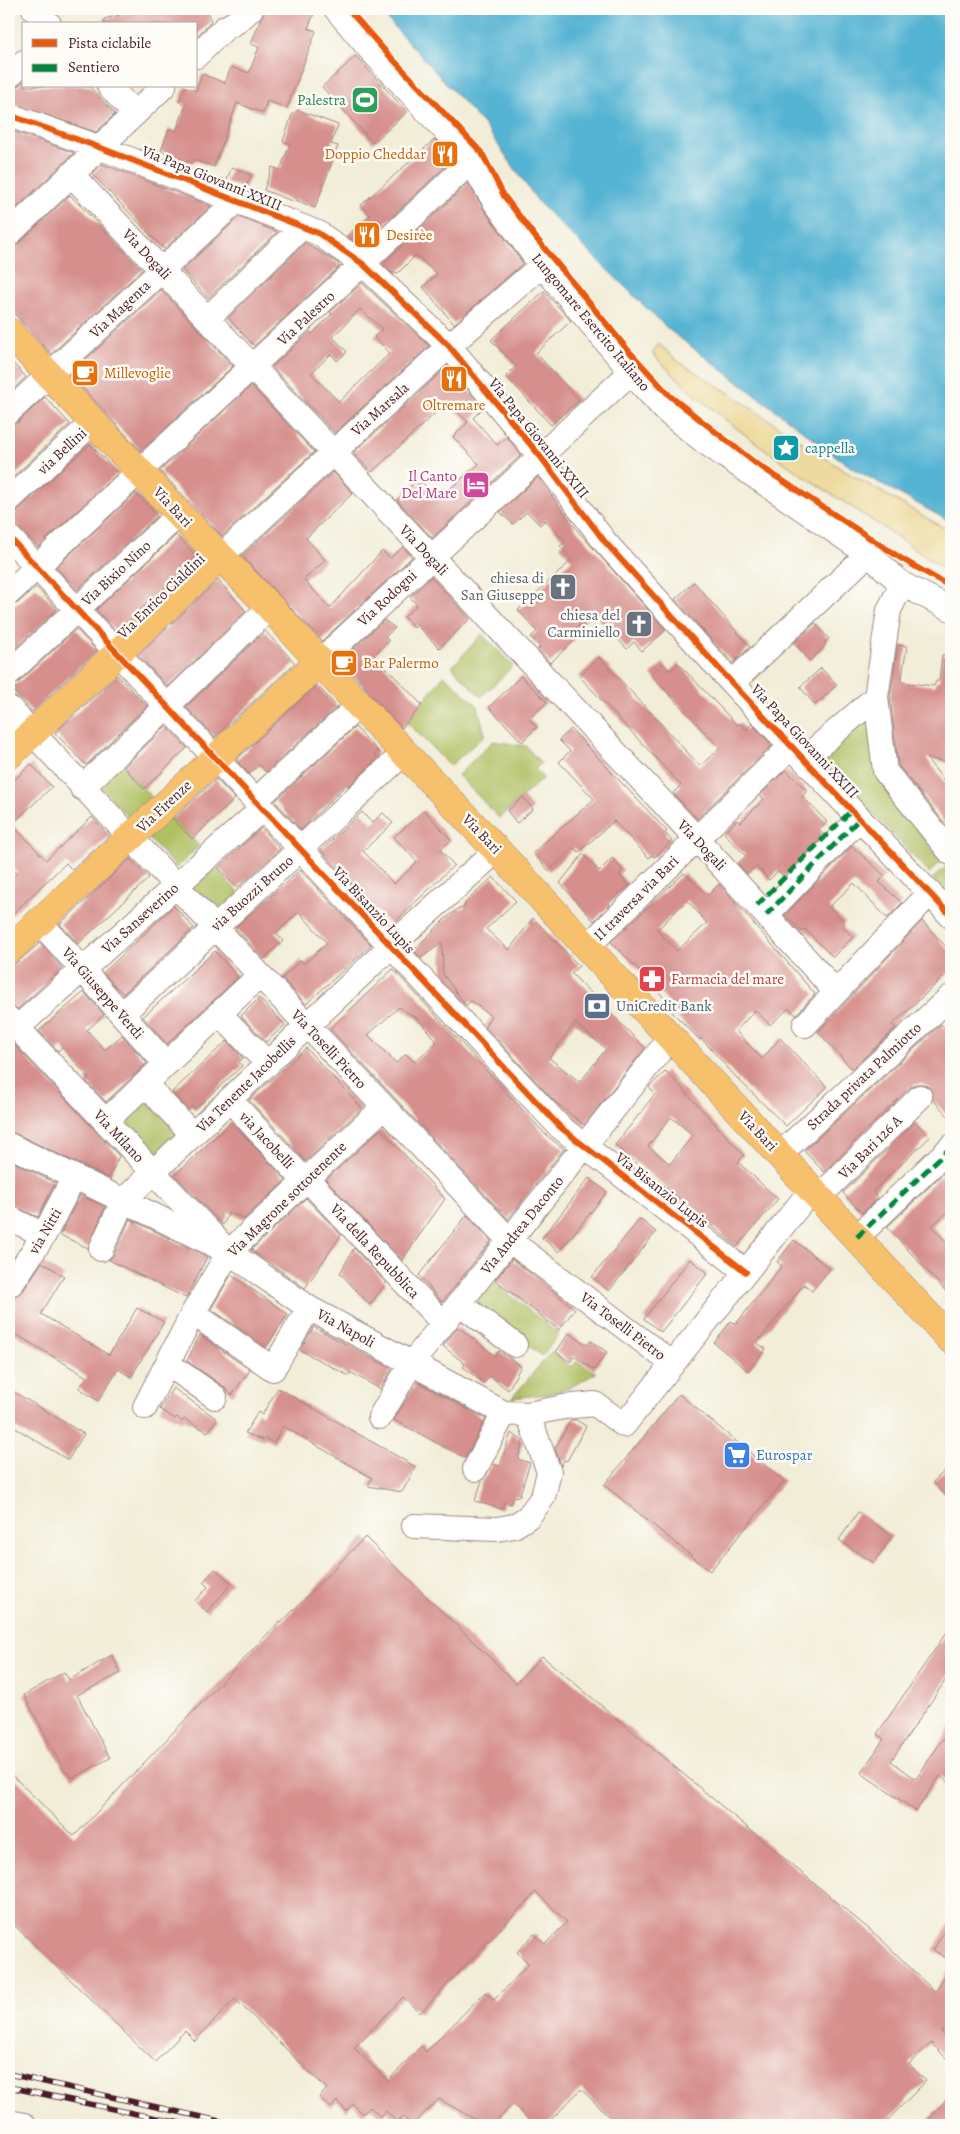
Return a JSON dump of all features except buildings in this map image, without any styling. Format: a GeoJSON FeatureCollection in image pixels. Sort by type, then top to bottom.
{"type":"FeatureCollection","features":[{"type":"Feature","properties":{"kind":"main road","name":"Via Bari"},"geometry":{"type":"LineString","coordinates":[[9,332],[92,422],[320,661],[358,705],[497,850],[951,1340]]}},
{"type":"Feature","properties":{"kind":"main road","name":"Via Enrico Cialdini"},"geometry":{"type":"LineString","coordinates":[[9,755],[220,556]]}},
{"type":"Feature","properties":{"kind":"main road","name":"Via Firenze"},"geometry":{"type":"LineString","coordinates":[[9,950],[320,661]]}},
{"type":"Feature","properties":{"kind":"street"},"geometry":{"type":"LineString","coordinates":[[34,9],[47,22]]}},
{"type":"Feature","properties":{"kind":"street"},"geometry":{"type":"LineString","coordinates":[[198,53],[223,18],[238,21],[251,9]]}},
{"type":"Feature","properties":{"kind":"street","name":"Lungomare Esercito Italiano"},"geometry":{"type":"LineString","coordinates":[[336,9],[366,46],[464,150],[495,202],[542,265],[666,411],[705,442],[868,554],[902,584],[951,609]]}},
{"type":"Feature","properties":{"kind":"street"},"geometry":{"type":"LineString","coordinates":[[9,76],[22,64]]}},
{"type":"Feature","properties":{"kind":"street"},"geometry":{"type":"LineString","coordinates":[[111,88],[135,114]]}},
{"type":"Feature","properties":{"kind":"street"},"geometry":{"type":"LineString","coordinates":[[9,234],[162,88]]}},
{"type":"Feature","properties":{"kind":"street","name":"Via Papa Giovanni XXIII"},"geometry":{"type":"LineString","coordinates":[[9,115],[101,148],[318,233],[363,264],[449,346],[540,456],[606,542],[732,683],[799,751],[951,916]]}},
{"type":"Feature","properties":{"kind":"street","name":"Via Palestro"},"geometry":{"type":"LineString","coordinates":[[9,593],[253,367],[470,162]]}},
{"type":"Feature","properties":{"kind":"street","name":"Via Dogali"},"geometry":{"type":"LineString","coordinates":[[72,175],[697,839],[836,992]]}},
{"type":"Feature","properties":{"kind":"street","name":"Via Magenta"},"geometry":{"type":"LineString","coordinates":[[9,412],[235,202]]}},
{"type":"Feature","properties":{"kind":"street"},"geometry":{"type":"LineString","coordinates":[[208,318],[302,227]]}},
{"type":"Feature","properties":{"kind":"street","name":"Via Marsala"},"geometry":{"type":"LineString","coordinates":[[220,556],[449,346],[542,265]]}},
{"type":"Feature","properties":{"kind":"street","name":"Via Rodogni"},"geometry":{"type":"LineString","coordinates":[[320,661],[631,372]]}},
{"type":"Feature","properties":{"kind":"street","name":"via Bellini"},"geometry":{"type":"LineString","coordinates":[[9,500],[92,422]]}},
{"type":"Feature","properties":{"kind":"street","name":"Via Bixio Nino"},"geometry":{"type":"LineString","coordinates":[[9,673],[179,514]]}},
{"type":"Feature","properties":{"kind":"street","name":"Via Bisanzio Lupis"},"geometry":{"type":"LineString","coordinates":[[9,537],[560,1127],[746,1272]]}},
{"type":"Feature","properties":{"kind":"street"},"geometry":{"type":"LineString","coordinates":[[732,683],[868,554]]}},
{"type":"Feature","properties":{"kind":"street"},"geometry":{"type":"LineString","coordinates":[[902,584],[889,610],[876,697],[885,771],[951,853]]}},
{"type":"Feature","properties":{"kind":"street"},"geometry":{"type":"LineString","coordinates":[[82,788],[270,608]]}},
{"type":"Feature","properties":{"kind":"street","name":"II traversa via Bari"},"geometry":{"type":"LineString","coordinates":[[587,947],[697,839],[799,751],[876,697]]}},
{"type":"Feature","properties":{"kind":"street","name":"Via Sanseverino"},"geometry":{"type":"LineString","coordinates":[[13,1024],[83,969],[175,887],[358,705]]}},
{"type":"Feature","properties":{"kind":"street","name":"Via Toselli Pietro"},"geometry":{"type":"LineString","coordinates":[[9,708],[175,887],[510,1240],[673,1364]]}},
{"type":"Feature","properties":{"kind":"street","name":"via Buozzi Bruno"},"geometry":{"type":"LineString","coordinates":[[122,1014],[404,753]]}},
{"type":"Feature","properties":{"kind":"street"},"geometry":{"type":"LineString","coordinates":[[762,910],[856,814]]}},
{"type":"Feature","properties":{"kind":"street","name":"Via Tenente Jacobellis"},"geometry":{"type":"LineString","coordinates":[[101,1249],[123,1201],[391,946],[497,850]]}},
{"type":"Feature","properties":{"kind":"street"},"geometry":{"type":"LineString","coordinates":[[805,1025],[930,893]]}},
{"type":"Feature","properties":{"kind":"street","name":"Via Giuseppe Verdi"},"geometry":{"type":"LineString","coordinates":[[40,922],[166,1064]]}},
{"type":"Feature","properties":{"kind":"street"},"geometry":{"type":"LineString","coordinates":[[105,1122],[260,975]]}},
{"type":"Feature","properties":{"kind":"street","name":"Strada privata Palmiotto"},"geometry":{"type":"LineString","coordinates":[[780,1154],[949,998]]}},
{"type":"Feature","properties":{"kind":"street"},"geometry":{"type":"LineString","coordinates":[[219,1014],[268,1064]]}},
{"type":"Feature","properties":{"kind":"street","name":"Via Milano"},"geometry":{"type":"LineString","coordinates":[[13,1024],[228,1252]]}},
{"type":"Feature","properties":{"kind":"street","name":"Via Andrea Daconto"},"geometry":{"type":"LineString","coordinates":[[380,1417],[411,1364],[671,1037]]}},
{"type":"Feature","properties":{"kind":"street"},"geometry":{"type":"LineString","coordinates":[[144,1084],[193,1135]]}},
{"type":"Feature","properties":{"kind":"street","name":"Via Bari 126 A"},"geometry":{"type":"LineString","coordinates":[[746,1272],[816,1193],[920,1097]]}},
{"type":"Feature","properties":{"kind":"street","name":"via Jacobelli"},"geometry":{"type":"LineString","coordinates":[[230,1100],[306,1180]]}},
{"type":"Feature","properties":{"kind":"street","name":"Via Magrone sottotenente"},"geometry":{"type":"LineString","coordinates":[[145,1407],[193,1313],[228,1252],[384,1107]]}},
{"type":"Feature","properties":{"kind":"street","name":"Via Napoli"},"geometry":{"type":"LineString","coordinates":[[9,1145],[228,1252],[309,1308],[504,1413],[528,1414],[564,1406],[595,1404],[624,1425],[746,1272]]}},
{"type":"Feature","properties":{"kind":"street"},"geometry":{"type":"LineString","coordinates":[[857,1237],[951,1146]]}},
{"type":"Feature","properties":{"kind":"street","name":"via Nitti"},"geometry":{"type":"LineString","coordinates":[[12,1283],[44,1235],[74,1177]]}},
{"type":"Feature","properties":{"kind":"street","name":"Via della Repubblica"},"geometry":{"type":"LineString","coordinates":[[306,1180],[444,1323]]}},
{"type":"Feature","properties":{"kind":"street"},"geometry":{"type":"LineString","coordinates":[[9,1218],[44,1235]]}},
{"type":"Feature","properties":{"kind":"street"},"geometry":{"type":"LineString","coordinates":[[460,1303],[515,1345]]}},
{"type":"Feature","properties":{"kind":"street"},"geometry":{"type":"LineString","coordinates":[[193,1313],[273,1370],[309,1308]]}},
{"type":"Feature","properties":{"kind":"street"},"geometry":{"type":"LineString","coordinates":[[168,1364],[215,1397]]}},
{"type":"Feature","properties":{"kind":"street"},"geometry":{"type":"LineString","coordinates":[[475,1469],[504,1413]]}},
{"type":"Feature","properties":{"kind":"street"},"geometry":{"type":"LineString","coordinates":[[414,1526],[497,1529],[514,1526],[528,1517],[543,1497],[549,1472],[528,1414]]}},
{"type":"Feature","properties":{"kind":"street"},"geometry":{"type":"LineString","coordinates":[[9,2122],[24,2125]]}},
{"type":"Feature","properties":{"kind":"green space"},"geometry":{"type":"Polygon","coordinates":[[[482,634],[513,666],[481,697],[452,667],[482,634]]]}},
{"type":"Feature","properties":{"kind":"green space"},"geometry":{"type":"Polygon","coordinates":[[[444,675],[478,706],[485,735],[450,766],[407,722],[444,675]]]}},
{"type":"Feature","properties":{"kind":"green space"},"geometry":{"type":"Polygon","coordinates":[[[867,719],[879,774],[941,862],[929,873],[822,759],[867,719]]]}},
{"type":"Feature","properties":{"kind":"green space"},"geometry":{"type":"Polygon","coordinates":[[[493,741],[526,746],[541,764],[535,769],[543,778],[499,818],[458,775],[493,741]]]}},
{"type":"Feature","properties":{"kind":"green space"},"geometry":{"type":"Polygon","coordinates":[[[120,763],[154,800],[132,821],[98,784],[120,763]]]}},
{"type":"Feature","properties":{"kind":"green space"},"geometry":{"type":"Polygon","coordinates":[[[169,815],[199,846],[177,868],[147,837],[169,815]]]}},
{"type":"Feature","properties":{"kind":"green space"},"geometry":{"type":"Polygon","coordinates":[[[947,866],[951,871],[951,900],[932,879],[947,866]]]}},
{"type":"Feature","properties":{"kind":"green space"},"geometry":{"type":"Polygon","coordinates":[[[214,867],[240,894],[218,915],[192,888],[214,867]]]}},
{"type":"Feature","properties":{"kind":"green space"},"geometry":{"type":"Polygon","coordinates":[[[146,1099],[179,1132],[154,1157],[121,1124],[146,1099]]]}},
{"type":"Feature","properties":{"kind":"green space"},"geometry":{"type":"Polygon","coordinates":[[[490,1279],[559,1334],[542,1356],[473,1301],[490,1279]]]}},
{"type":"Feature","properties":{"kind":"green space"},"geometry":{"type":"Polygon","coordinates":[[[551,1352],[571,1367],[577,1361],[596,1373],[569,1388],[549,1394],[512,1398],[551,1352]]]}},
{"type":"Feature","properties":{"kind":"sand","name":"cappella"},"geometry":{"type":"Polygon","coordinates":[[[659,344],[679,362],[732,395],[843,470],[951,532],[951,574],[773,455],[722,417],[674,376],[652,353],[659,344]]]}},
{"type":"Feature","properties":{"kind":"water"},"geometry":{"type":"Polygon","coordinates":[[[378,9],[951,9],[951,522],[852,468],[668,329],[539,203],[485,126],[378,9]]]}},
{"type":"Feature","properties":{"kind":"railway"},"geometry":{"type":"LineString","coordinates":[[9,2074],[237,2125]]}},
{"type":"Feature","properties":{"kind":"railway"},"geometry":{"type":"LineString","coordinates":[[9,2087],[189,2125]]}},
{"type":"Feature","properties":{"kind":"marked path"},"geometry":{"type":"LineString","coordinates":[[757,905],[852,810]]}},
{"type":"Feature","properties":{"kind":"marked path"},"geometry":{"type":"LineString","coordinates":[[766,915],[860,818]]}},
{"type":"Feature","properties":{"kind":"marked path"},"geometry":{"type":"LineString","coordinates":[[857,1237],[951,1147]]}},
{"type":"Feature","properties":{"kind":"cycle path"},"geometry":{"type":"LineString","coordinates":[[348,9],[385,51],[482,153],[504,196],[536,238],[627,349],[670,396],[754,462],[902,559],[951,587]]}},
{"type":"Feature","properties":{"kind":"cycle path"},"geometry":{"type":"LineString","coordinates":[[9,115],[101,148],[318,233],[363,264],[449,346],[540,456],[605,542],[732,683],[951,916]]}},
{"type":"Feature","properties":{"kind":"cycle path"},"geometry":{"type":"LineString","coordinates":[[9,537],[560,1127],[746,1272]]}},
{"type":"Feature","properties":{"kind":"place","name":"Palestra"},"geometry":{"type":"Point","coordinates":[365,100]}},
{"type":"Feature","properties":{"kind":"place","name":"Doppio Cheddar"},"geometry":{"type":"Point","coordinates":[445,154]}},
{"type":"Feature","properties":{"kind":"place","name":"Desirèe"},"geometry":{"type":"Point","coordinates":[367,235]}},
{"type":"Feature","properties":{"kind":"place","name":"Millevoglie"},"geometry":{"type":"Point","coordinates":[85,373]}},
{"type":"Feature","properties":{"kind":"place","name":"Oltremare"},"geometry":{"type":"Point","coordinates":[454,379]}},
{"type":"Feature","properties":{"kind":"place","name":"cappella"},"geometry":{"type":"Point","coordinates":[786,448]}},
{"type":"Feature","properties":{"kind":"place","name":"Il Canto Del Mare"},"geometry":{"type":"Point","coordinates":[476,485]}},
{"type":"Feature","properties":{"kind":"place","name":"chiesa di San Giuseppe"},"geometry":{"type":"Point","coordinates":[563,587]}},
{"type":"Feature","properties":{"kind":"place","name":"chiesa del Carminiello"},"geometry":{"type":"Point","coordinates":[639,624]}},
{"type":"Feature","properties":{"kind":"place","name":"Bar Palermo"},"geometry":{"type":"Point","coordinates":[344,663]}},
{"type":"Feature","properties":{"kind":"place","name":"Farmacia del mare"},"geometry":{"type":"Point","coordinates":[652,979]}},
{"type":"Feature","properties":{"kind":"place","name":"UniCredit Bank"},"geometry":{"type":"Point","coordinates":[597,1006]}},
{"type":"Feature","properties":{"kind":"place","name":"Eurospar"},"geometry":{"type":"Point","coordinates":[737,1455]}}]}
